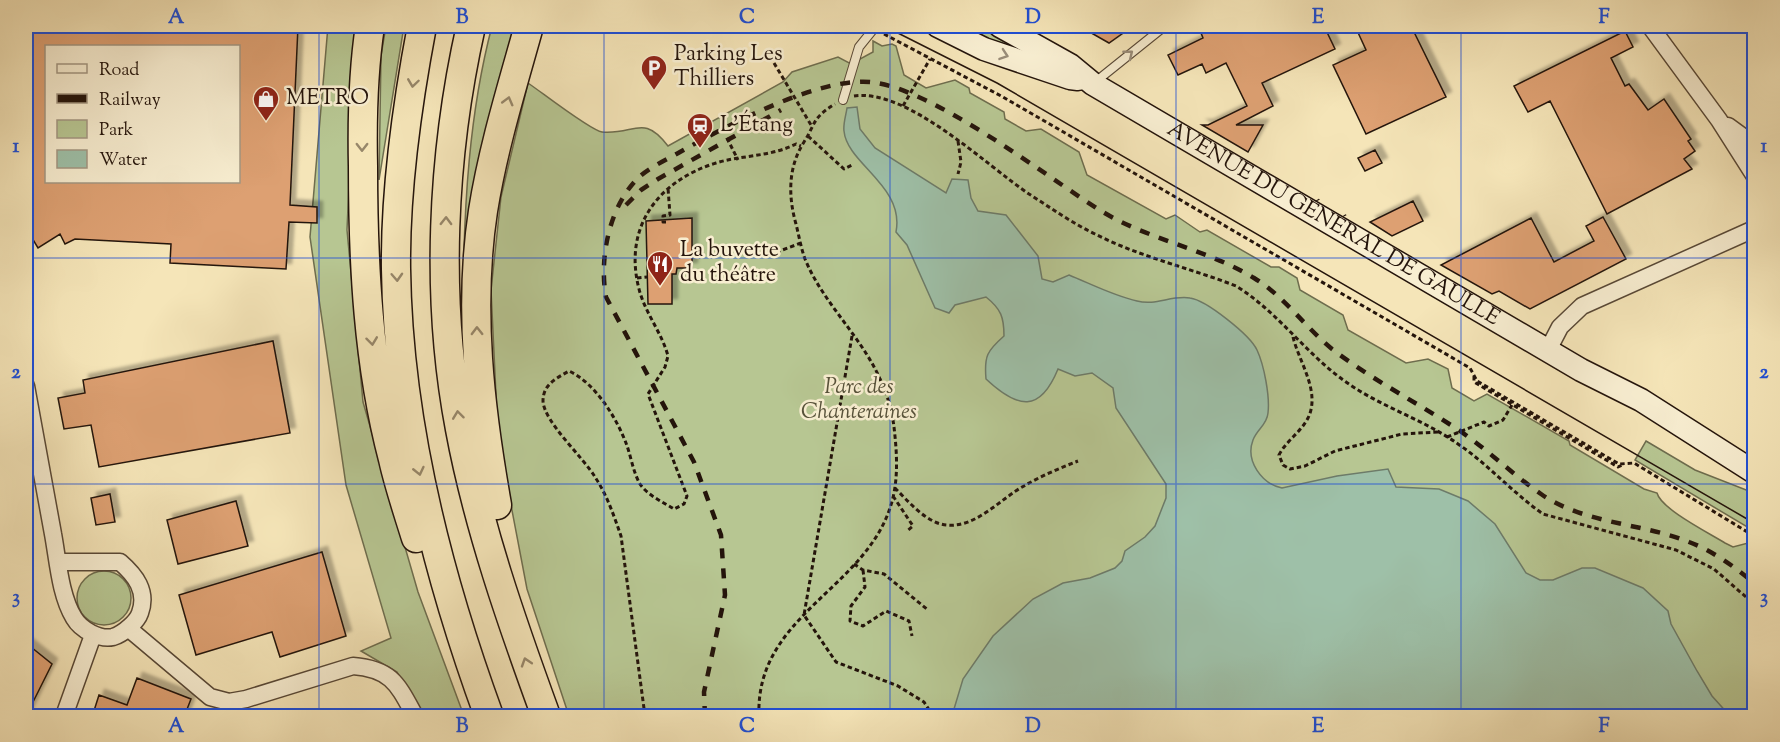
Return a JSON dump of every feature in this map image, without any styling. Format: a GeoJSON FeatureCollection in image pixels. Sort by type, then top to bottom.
{"type":"FeatureCollection","features":[{"type":"Feature","properties":{"kind":"highway"},"geometry":{"type":"LineString","coordinates":[[370,26],[362,120],[362,232],[376,372],[392,458],[418,548],[439,612],[460,637]]}},
{"type":"Feature","properties":{"kind":"highway"},"geometry":{"type":"LineString","coordinates":[[422,26],[402,167],[396,269],[403,366],[414,452],[460,637],[489,717]]}},
{"type":"Feature","properties":{"kind":"highway"},"geometry":{"type":"LineString","coordinates":[[471,26],[450,162],[445,269],[448,330],[460,428],[491,554],[546,717]]}},
{"type":"Feature","properties":{"kind":"highway"},"geometry":{"type":"LineString","coordinates":[[491,554],[501,527],[482,417],[477,330],[478,273],[483,214],[493,157],[529,26]]}},
{"type":"Feature","properties":{"kind":"main road","name":"AVENUE DU GÉNÉRAL DE GAULLE"},"geometry":{"type":"LineString","coordinates":[[938,26],[984,49],[1070,78],[1089,81]]}},
{"type":"Feature","properties":{"kind":"main road","name":"AVENUE DU GÉNÉRAL DE GAULLE"},"geometry":{"type":"LineString","coordinates":[[1000,26],[1070,65],[1089,81],[1581,370],[1650,424],[1710,460],[1755,473]]}},
{"type":"Feature","properties":{"kind":"street"},"geometry":{"type":"LineString","coordinates":[[1650,26],[1719,120],[1755,175]]}},
{"type":"Feature","properties":{"kind":"street"},"geometry":{"type":"LineString","coordinates":[[1719,120],[1755,144]]}},
{"type":"Feature","properties":{"kind":"street"},"geometry":{"type":"LineString","coordinates":[[1548,350],[1560,327],[1582,306],[1753,226]]}},
{"type":"Feature","properties":{"kind":"street"},"geometry":{"type":"LineString","coordinates":[[26,386],[58,562],[66,598],[75,620],[93,635],[113,637],[128,628],[140,614],[142,590],[134,574],[120,561],[58,562]]}},
{"type":"Feature","properties":{"kind":"street"},"geometry":{"type":"LineString","coordinates":[[128,628],[210,697],[229,702],[246,699],[343,669],[368,667],[384,672],[394,680],[415,717]]}},
{"type":"Feature","properties":{"kind":"street"},"geometry":{"type":"LineString","coordinates":[[64,717],[93,635]]}},
{"type":"Feature","properties":{"kind":"lane"},"geometry":{"type":"LineString","coordinates":[[843,100],[859,47],[876,26]]}},
{"type":"Feature","properties":{"kind":"lane"},"geometry":{"type":"LineString","coordinates":[[1089,81],[1165,26]]}},
{"type":"Feature","properties":{"kind":"path"},"geometry":{"type":"LineString","coordinates":[[883,33],[1003,97],[1470,368],[1478,381],[1513,404],[1619,464],[1634,464],[1755,536]]}},
{"type":"Feature","properties":{"kind":"path"},"geometry":{"type":"LineString","coordinates":[[903,106],[930,59]]}},
{"type":"Feature","properties":{"kind":"path"},"geometry":{"type":"LineString","coordinates":[[774,63],[811,125]]}},
{"type":"Feature","properties":{"kind":"path"},"geometry":{"type":"LineString","coordinates":[[759,717],[758,697],[769,658],[804,615],[875,540],[890,509],[895,488],[896,448],[892,417],[880,378],[817,282],[805,259],[789,202],[794,162],[808,136],[811,125],[819,116],[843,100],[872,95],[903,106],[958,140],[1028,193],[1096,235],[1236,286],[1257,299],[1347,383],[1440,432],[1490,467],[1524,501],[1543,514],[1642,538],[1692,556],[1730,581],[1755,604]]}},
{"type":"Feature","properties":{"kind":"path"},"geometry":{"type":"LineString","coordinates":[[808,136],[844,169],[854,164]]}},
{"type":"Feature","properties":{"kind":"path"},"geometry":{"type":"LineString","coordinates":[[727,138],[738,160]]}},
{"type":"Feature","properties":{"kind":"path"},"geometry":{"type":"LineString","coordinates":[[958,140],[961,162],[958,174]]}},
{"type":"Feature","properties":{"kind":"path"},"geometry":{"type":"LineString","coordinates":[[645,717],[638,679],[625,556],[618,526],[595,477],[547,416],[543,401],[545,389],[552,381],[569,371],[582,377],[597,393],[625,440],[641,485],[656,499],[674,508],[684,504],[687,496],[648,394],[665,367],[668,356],[646,309],[637,278],[636,250],[639,228],[651,208],[668,188],[697,170],[717,163],[761,156],[796,144],[801,146]]}},
{"type":"Feature","properties":{"kind":"path"},"geometry":{"type":"LineString","coordinates":[[666,222],[663,222],[663,216],[670,215],[668,188]]}},
{"type":"Feature","properties":{"kind":"path"},"geometry":{"type":"LineString","coordinates":[[769,255],[801,243]]}},
{"type":"Feature","properties":{"kind":"path"},"geometry":{"type":"LineString","coordinates":[[637,278],[647,277]]}},
{"type":"Feature","properties":{"kind":"path"},"geometry":{"type":"LineString","coordinates":[[852,334],[804,615],[836,662],[898,686],[924,702],[933,717]]}},
{"type":"Feature","properties":{"kind":"path"},"geometry":{"type":"LineString","coordinates":[[1293,335],[1309,385],[1311,403],[1307,420],[1285,444],[1279,455],[1283,465],[1290,468],[1305,466],[1335,451],[1402,434],[1440,432]]}},
{"type":"Feature","properties":{"kind":"path"},"geometry":{"type":"LineString","coordinates":[[1447,437],[1484,422],[1489,426],[1503,420],[1513,404]]}},
{"type":"Feature","properties":{"kind":"path"},"geometry":{"type":"LineString","coordinates":[[895,488],[929,518],[948,526],[978,517],[1023,486],[1078,461]]}},
{"type":"Feature","properties":{"kind":"path"},"geometry":{"type":"LineString","coordinates":[[893,496],[913,526],[907,531]]}},
{"type":"Feature","properties":{"kind":"path"},"geometry":{"type":"LineString","coordinates":[[854,564],[863,570],[884,574],[928,610]]}},
{"type":"Feature","properties":{"kind":"path"},"geometry":{"type":"LineString","coordinates":[[863,570],[865,587],[851,606],[850,621],[863,626],[886,611],[909,621],[912,636]]}},
{"type":"Feature","properties":{"kind":"green space"},"geometry":{"type":"Polygon","coordinates":[[[328,26],[356,26],[347,230],[363,402],[418,592],[464,716],[422,716],[397,672],[361,651],[391,638],[346,485],[310,237],[328,26]]]}},
{"type":"Feature","properties":{"kind":"green space"},"geometry":{"type":"Polygon","coordinates":[[[386,26],[404,26],[379,180],[381,56],[386,26]]]}},
{"type":"Feature","properties":{"kind":"green space"},"geometry":{"type":"Polygon","coordinates":[[[492,26],[517,26],[463,297],[469,160],[478,93],[492,26]]]}},
{"type":"Feature","properties":{"kind":"green space"},"geometry":{"type":"Polygon","coordinates":[[[949,26],[982,26],[1074,73],[949,26]]]}},
{"type":"Feature","properties":{"kind":"green space","name":"Parc des Chanteraines"},"geometry":{"type":"Polygon","coordinates":[[[873,41],[882,46],[892,44],[896,46],[904,75],[926,88],[955,80],[969,88],[970,93],[1004,112],[1005,119],[1026,131],[1041,129],[1079,152],[1087,175],[1166,219],[1175,215],[1200,232],[1207,230],[1271,267],[1279,267],[1297,278],[1300,290],[1343,315],[1348,330],[1406,363],[1428,359],[1448,369],[1452,388],[1474,401],[1487,394],[1569,441],[1570,445],[1644,489],[1657,493],[1660,499],[1676,513],[1725,543],[1733,547],[1748,543],[1754,547],[1754,716],[569,716],[527,589],[498,437],[491,290],[501,197],[528,83],[596,130],[613,132],[645,128],[652,130],[668,146],[783,82],[792,72],[838,57],[851,64],[873,52],[873,41]]]}},
{"type":"Feature","properties":{"kind":"green space"},"geometry":{"type":"Polygon","coordinates":[[[1646,441],[1695,470],[1754,493],[1754,531],[1635,460],[1646,441]]]}},
{"type":"Feature","properties":{"kind":"green space"},"geometry":{"type":"Polygon","coordinates":[[[99,571],[109,571],[119,575],[127,583],[131,598],[127,613],[119,621],[109,625],[99,625],[89,621],[81,613],[77,603],[77,593],[81,583],[89,575],[99,571]]]}},
{"type":"Feature","properties":{"kind":"water"},"geometry":{"type":"Polygon","coordinates":[[[857,107],[860,129],[875,148],[946,193],[952,179],[968,180],[971,198],[978,211],[1006,215],[1038,256],[1042,279],[1053,282],[1069,275],[1103,290],[1144,302],[1190,298],[1216,311],[1237,327],[1257,350],[1266,381],[1267,417],[1253,440],[1251,456],[1257,470],[1268,482],[1282,488],[1337,476],[1388,469],[1396,487],[1439,489],[1468,501],[1495,524],[1526,573],[1540,580],[1553,580],[1582,568],[1595,568],[1643,588],[1668,611],[1671,624],[1697,671],[1712,696],[1730,716],[955,716],[954,709],[963,679],[993,636],[1033,599],[1063,583],[1090,578],[1115,568],[1122,561],[1125,551],[1145,537],[1155,526],[1166,498],[1166,484],[1116,408],[1113,388],[1092,373],[1075,376],[1058,369],[1044,393],[1027,402],[1008,396],[986,379],[988,354],[1004,336],[1001,314],[986,297],[955,305],[949,313],[935,308],[907,245],[896,232],[896,216],[892,201],[847,143],[844,122],[847,108],[857,107]]]}},
{"type":"Feature","properties":{"kind":"building","name":"METRO"},"geometry":{"type":"Polygon","coordinates":[[[39,26],[298,26],[290,205],[317,207],[317,223],[289,222],[286,269],[170,263],[171,244],[75,239],[65,244],[60,234],[38,248],[26,228],[28,30],[39,31],[39,26]]]}},
{"type":"Feature","properties":{"kind":"building"},"geometry":{"type":"Polygon","coordinates":[[[1079,26],[1133,26],[1109,43],[1079,26]]]}},
{"type":"Feature","properties":{"kind":"building"},"geometry":{"type":"Polygon","coordinates":[[[1211,26],[1324,26],[1335,49],[1262,83],[1273,106],[1236,125],[1263,125],[1248,152],[1202,125],[1208,125],[1247,106],[1226,63],[1206,73],[1202,64],[1178,75],[1168,55],[1203,38],[1201,33],[1211,26]]]}},
{"type":"Feature","properties":{"kind":"building"},"geometry":{"type":"Polygon","coordinates":[[[1355,26],[1411,26],[1446,97],[1366,134],[1333,65],[1366,50],[1355,26]]]}},
{"type":"Feature","properties":{"kind":"building"},"geometry":{"type":"Polygon","coordinates":[[[1625,31],[1633,47],[1611,58],[1625,86],[1629,84],[1648,110],[1664,99],[1691,139],[1688,141],[1695,151],[1684,159],[1692,169],[1607,214],[1550,101],[1528,112],[1514,86],[1625,31]]]}},
{"type":"Feature","properties":{"kind":"building"},"geometry":{"type":"Polygon","coordinates":[[[1375,150],[1382,163],[1365,171],[1358,158],[1375,150]]]}},
{"type":"Feature","properties":{"kind":"building"},"geometry":{"type":"Polygon","coordinates":[[[1413,201],[1423,221],[1392,236],[1370,222],[1413,201]]]}},
{"type":"Feature","properties":{"kind":"building"},"geometry":{"type":"Polygon","coordinates":[[[1603,217],[1626,259],[1530,309],[1499,291],[1492,294],[1441,265],[1531,218],[1554,262],[1594,241],[1586,226],[1603,217]]]}},
{"type":"Feature","properties":{"kind":"building"},"geometry":{"type":"Polygon","coordinates":[[[692,218],[692,268],[677,268],[676,274],[672,274],[672,304],[648,304],[646,221],[692,218]]]}},
{"type":"Feature","properties":{"kind":"building"},"geometry":{"type":"Polygon","coordinates":[[[273,341],[290,433],[99,467],[91,425],[64,429],[58,398],[85,393],[83,380],[273,341]]]}},
{"type":"Feature","properties":{"kind":"building"},"geometry":{"type":"Polygon","coordinates":[[[110,494],[115,522],[96,525],[91,498],[110,494]]]}},
{"type":"Feature","properties":{"kind":"building"},"geometry":{"type":"Polygon","coordinates":[[[236,501],[248,546],[178,564],[167,520],[236,501]]]}},
{"type":"Feature","properties":{"kind":"building"},"geometry":{"type":"Polygon","coordinates":[[[322,552],[346,636],[280,657],[272,632],[196,655],[179,595],[322,552]]]}},
{"type":"Feature","properties":{"kind":"building"},"geometry":{"type":"Polygon","coordinates":[[[26,643],[52,664],[26,716],[26,643]]]}},
{"type":"Feature","properties":{"kind":"building"},"geometry":{"type":"Polygon","coordinates":[[[137,678],[191,699],[184,717],[92,717],[99,695],[127,705],[137,678]]]}},
{"type":"Feature","properties":{"kind":"tram line"},"geometry":{"type":"LineString","coordinates":[[884,26],[997,83],[1754,523]]}},
{"type":"Feature","properties":{"kind":"railway"},"geometry":{"type":"LineString","coordinates":[[705,716],[704,692],[725,595],[721,535],[694,462],[606,297],[604,266],[608,234],[613,218],[628,190],[638,178],[653,167],[722,129],[773,105],[825,87],[849,83],[871,82],[896,88],[925,100],[987,135],[1117,220],[1216,259],[1254,278],[1285,303],[1332,349],[1457,429],[1530,486],[1558,504],[1594,517],[1689,542],[1723,560],[1754,583]]}},
{"type":"Feature","properties":{"kind":"railway"},"geometry":{"type":"LineString","coordinates":[[626,205],[641,190],[658,179],[781,110]]}},
{"type":"Feature","properties":{"kind":"place","name":"Parking Les Thilliers"},"geometry":{"type":"Point","coordinates":[654,91]}},
{"type":"Feature","properties":{"kind":"place","name":"METRO"},"geometry":{"type":"Point","coordinates":[266,122]}},
{"type":"Feature","properties":{"kind":"place","name":"L'Étang"},"geometry":{"type":"Point","coordinates":[700,149]}},
{"type":"Feature","properties":{"kind":"place","name":"La buvette du théâtre"},"geometry":{"type":"Point","coordinates":[660,287]}}]}
